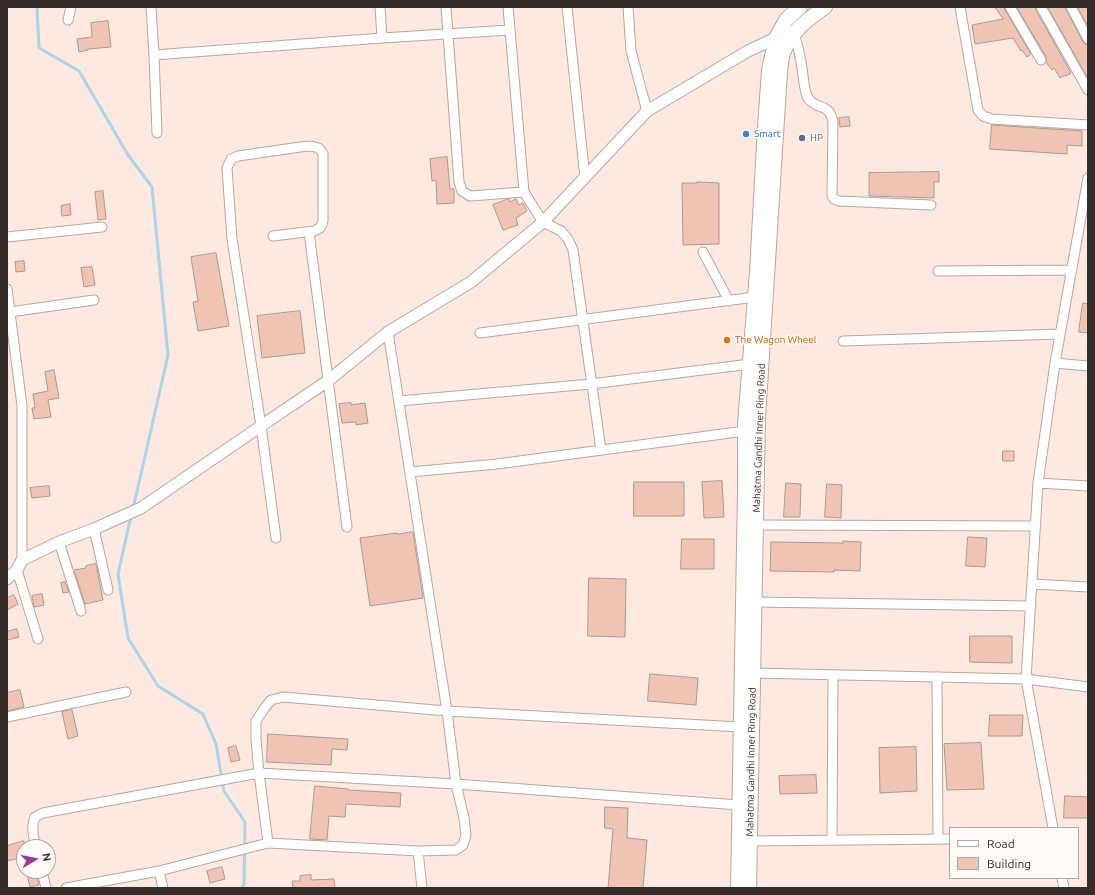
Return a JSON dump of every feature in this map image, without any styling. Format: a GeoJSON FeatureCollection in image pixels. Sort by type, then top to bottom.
{"type":"FeatureCollection","features":[{"type":"Feature","properties":{"kind":"main road","name":"Mahatma Gandhi Inner Ring Road"},"geometry":{"type":"LineString","coordinates":[[738,888],[745,431],[769,77],[776,38],[786,20],[800,7]]}},
{"type":"Feature","properties":{"kind":"main road","name":"Mahatma Gandhi Inner Ring Road"},"geometry":{"type":"LineString","coordinates":[[749,888],[758,418],[780,72],[783,54],[792,36],[799,27],[825,7]]}},
{"type":"Feature","properties":{"kind":"street"},"geometry":{"type":"LineString","coordinates":[[68,20],[71,7]]}},
{"type":"Feature","properties":{"kind":"street"},"geometry":{"type":"LineString","coordinates":[[151,7],[157,133]]}},
{"type":"Feature","properties":{"kind":"street"},"geometry":{"type":"LineString","coordinates":[[380,7],[382,38]]}},
{"type":"Feature","properties":{"kind":"street"},"geometry":{"type":"LineString","coordinates":[[446,7],[459,182],[462,191],[470,196],[524,192]]}},
{"type":"Feature","properties":{"kind":"street"},"geometry":{"type":"LineString","coordinates":[[508,7],[524,192],[543,222],[561,231],[568,239],[573,250],[601,450]]}},
{"type":"Feature","properties":{"kind":"street"},"geometry":{"type":"LineString","coordinates":[[566,7],[585,178]]}},
{"type":"Feature","properties":{"kind":"street"},"geometry":{"type":"LineString","coordinates":[[628,7],[631,51],[647,112]]}},
{"type":"Feature","properties":{"kind":"street"},"geometry":{"type":"LineString","coordinates":[[960,7],[978,110],[983,116],[992,119],[1088,125]]}},
{"type":"Feature","properties":{"kind":"street"},"geometry":{"type":"LineString","coordinates":[[1010,7],[1042,60]]}},
{"type":"Feature","properties":{"kind":"street"},"geometry":{"type":"LineString","coordinates":[[1041,7],[1088,90]]}},
{"type":"Feature","properties":{"kind":"street"},"geometry":{"type":"LineString","coordinates":[[1071,7],[1088,39]]}},
{"type":"Feature","properties":{"kind":"street"},"geometry":{"type":"LineString","coordinates":[[154,55],[510,30]]}},
{"type":"Feature","properties":{"kind":"street"},"geometry":{"type":"LineString","coordinates":[[7,579],[19,565],[59,542],[94,529],[141,508],[329,380],[388,332],[471,282],[543,222],[647,112],[748,51],[776,38],[792,36],[800,57],[806,96],[813,104],[827,109],[831,114],[833,122],[832,196],[839,201],[931,205]]}},
{"type":"Feature","properties":{"kind":"street"},"geometry":{"type":"LineString","coordinates":[[273,236],[309,232],[320,228],[323,220],[323,154],[319,148],[311,146],[300,147],[238,156],[231,159],[227,168],[232,239],[276,538]]}},
{"type":"Feature","properties":{"kind":"street"},"geometry":{"type":"LineString","coordinates":[[1053,827],[1026,679],[1038,483],[1055,363],[1088,178]]}},
{"type":"Feature","properties":{"kind":"street"},"geometry":{"type":"LineString","coordinates":[[7,237],[102,227]]}},
{"type":"Feature","properties":{"kind":"street"},"geometry":{"type":"LineString","coordinates":[[309,232],[347,527]]}},
{"type":"Feature","properties":{"kind":"street"},"geometry":{"type":"LineString","coordinates":[[703,252],[729,301]]}},
{"type":"Feature","properties":{"kind":"street"},"geometry":{"type":"LineString","coordinates":[[938,271],[1072,270]]}},
{"type":"Feature","properties":{"kind":"street"},"geometry":{"type":"LineString","coordinates":[[7,289],[22,406],[19,565],[38,639]]}},
{"type":"Feature","properties":{"kind":"street"},"geometry":{"type":"LineString","coordinates":[[480,333],[755,298]]}},
{"type":"Feature","properties":{"kind":"street"},"geometry":{"type":"LineString","coordinates":[[10,312],[94,300]]}},
{"type":"Feature","properties":{"kind":"street"},"geometry":{"type":"LineString","coordinates":[[66,888],[87,886],[159,871],[268,843],[418,851],[456,850],[463,845],[466,835],[464,818],[456,784],[447,711],[388,332]]}},
{"type":"Feature","properties":{"kind":"street"},"geometry":{"type":"LineString","coordinates":[[843,341],[1060,334]]}},
{"type":"Feature","properties":{"kind":"street"},"geometry":{"type":"LineString","coordinates":[[1055,363],[1088,366]]}},
{"type":"Feature","properties":{"kind":"street"},"geometry":{"type":"LineString","coordinates":[[399,401],[591,384],[750,364]]}},
{"type":"Feature","properties":{"kind":"street"},"geometry":{"type":"LineString","coordinates":[[410,472],[497,464],[745,431]]}},
{"type":"Feature","properties":{"kind":"street"},"geometry":{"type":"LineString","coordinates":[[1038,483],[1088,486]]}},
{"type":"Feature","properties":{"kind":"street"},"geometry":{"type":"LineString","coordinates":[[756,525],[1036,526]]}},
{"type":"Feature","properties":{"kind":"street"},"geometry":{"type":"LineString","coordinates":[[94,529],[108,590]]}},
{"type":"Feature","properties":{"kind":"street"},"geometry":{"type":"LineString","coordinates":[[59,542],[80,611]]}},
{"type":"Feature","properties":{"kind":"street"},"geometry":{"type":"LineString","coordinates":[[1032,584],[1088,587]]}},
{"type":"Feature","properties":{"kind":"street"},"geometry":{"type":"LineString","coordinates":[[755,602],[1030,606]]}},
{"type":"Feature","properties":{"kind":"street"},"geometry":{"type":"LineString","coordinates":[[753,674],[1026,679],[1088,687]]}},
{"type":"Feature","properties":{"kind":"street"},"geometry":{"type":"LineString","coordinates":[[832,840],[833,675]]}},
{"type":"Feature","properties":{"kind":"street"},"geometry":{"type":"LineString","coordinates":[[937,677],[938,839]]}},
{"type":"Feature","properties":{"kind":"street"},"geometry":{"type":"LineString","coordinates":[[7,717],[126,692]]}},
{"type":"Feature","properties":{"kind":"street"},"geometry":{"type":"LineString","coordinates":[[268,843],[259,773],[256,721],[271,700],[284,697],[447,711],[740,727]]}},
{"type":"Feature","properties":{"kind":"street"},"geometry":{"type":"LineString","coordinates":[[34,839],[33,824],[35,817],[43,813],[259,773],[456,784],[739,805]]}},
{"type":"Feature","properties":{"kind":"street"},"geometry":{"type":"LineString","coordinates":[[750,841],[949,839]]}},
{"type":"Feature","properties":{"kind":"street"},"geometry":{"type":"LineString","coordinates":[[418,851],[422,888]]}},
{"type":"Feature","properties":{"kind":"street"},"geometry":{"type":"LineString","coordinates":[[159,871],[163,888]]}},
{"type":"Feature","properties":{"kind":"building"},"geometry":{"type":"Polygon","coordinates":[[[995,7],[1004,7],[1031,54],[1027,57],[1022,50],[1021,51],[1013,38],[975,44],[972,25],[1003,19],[995,7]]]}},
{"type":"Feature","properties":{"kind":"building"},"geometry":{"type":"Polygon","coordinates":[[[1017,7],[1035,7],[1071,73],[1060,78],[1054,68],[1052,70],[1046,62],[1046,57],[1017,7]]]}},
{"type":"Feature","properties":{"kind":"building"},"geometry":{"type":"Polygon","coordinates":[[[1048,7],[1065,7],[1083,42],[1088,45],[1088,78],[1048,7]]]}},
{"type":"Feature","properties":{"kind":"building"},"geometry":{"type":"Polygon","coordinates":[[[1078,7],[1088,7],[1088,26],[1078,7]]]}},
{"type":"Feature","properties":{"kind":"building"},"geometry":{"type":"Polygon","coordinates":[[[108,21],[111,47],[88,49],[79,52],[77,39],[92,37],[91,23],[108,21]]]}},
{"type":"Feature","properties":{"kind":"building"},"geometry":{"type":"Polygon","coordinates":[[[849,117],[850,126],[840,127],[839,118],[849,117]]]}},
{"type":"Feature","properties":{"kind":"building"},"geometry":{"type":"Polygon","coordinates":[[[992,125],[1082,131],[1082,146],[1067,145],[1067,154],[990,149],[992,125]]]}},
{"type":"Feature","properties":{"kind":"building"},"geometry":{"type":"Polygon","coordinates":[[[447,157],[450,189],[454,189],[454,203],[437,204],[436,180],[432,181],[430,159],[447,157]]]}},
{"type":"Feature","properties":{"kind":"building"},"geometry":{"type":"Polygon","coordinates":[[[939,172],[939,182],[934,182],[934,198],[869,196],[869,173],[939,172]]]}},
{"type":"Feature","properties":{"kind":"building"},"geometry":{"type":"Polygon","coordinates":[[[682,183],[719,183],[719,244],[683,245],[682,183]]]}},
{"type":"Feature","properties":{"kind":"building"},"geometry":{"type":"Polygon","coordinates":[[[103,191],[106,219],[98,220],[95,192],[103,191]]]}},
{"type":"Feature","properties":{"kind":"building"},"geometry":{"type":"Polygon","coordinates":[[[509,199],[510,202],[516,199],[519,205],[523,203],[527,211],[516,218],[518,225],[503,230],[493,205],[509,199]]]}},
{"type":"Feature","properties":{"kind":"building"},"geometry":{"type":"Polygon","coordinates":[[[70,204],[71,215],[62,216],[61,206],[70,204]]]}},
{"type":"Feature","properties":{"kind":"building"},"geometry":{"type":"Polygon","coordinates":[[[216,253],[229,326],[198,331],[193,302],[198,301],[191,257],[216,253]]]}},
{"type":"Feature","properties":{"kind":"building"},"geometry":{"type":"Polygon","coordinates":[[[24,261],[25,271],[16,272],[15,262],[24,261]]]}},
{"type":"Feature","properties":{"kind":"building"},"geometry":{"type":"Polygon","coordinates":[[[92,267],[95,285],[84,287],[81,268],[92,267]]]}},
{"type":"Feature","properties":{"kind":"building"},"geometry":{"type":"Polygon","coordinates":[[[1083,303],[1088,304],[1088,333],[1079,332],[1083,303]]]}},
{"type":"Feature","properties":{"kind":"building"},"geometry":{"type":"Polygon","coordinates":[[[300,311],[305,353],[262,358],[257,316],[300,311]]]}},
{"type":"Feature","properties":{"kind":"building"},"geometry":{"type":"Polygon","coordinates":[[[54,370],[59,398],[48,400],[51,417],[34,419],[32,408],[35,408],[33,394],[48,391],[45,372],[54,370]]]}},
{"type":"Feature","properties":{"kind":"building"},"geometry":{"type":"Polygon","coordinates":[[[351,403],[351,405],[365,403],[368,423],[356,425],[356,422],[342,423],[339,404],[351,403]]]}},
{"type":"Feature","properties":{"kind":"building"},"geometry":{"type":"Polygon","coordinates":[[[1003,451],[1014,451],[1014,461],[1003,461],[1003,451]]]}},
{"type":"Feature","properties":{"kind":"building"},"geometry":{"type":"Polygon","coordinates":[[[722,481],[724,517],[704,518],[702,482],[722,481]]]}},
{"type":"Feature","properties":{"kind":"building"},"geometry":{"type":"Polygon","coordinates":[[[634,482],[684,482],[684,516],[634,516],[634,482]]]}},
{"type":"Feature","properties":{"kind":"building"},"geometry":{"type":"Polygon","coordinates":[[[786,483],[801,484],[800,517],[784,517],[786,483]]]}},
{"type":"Feature","properties":{"kind":"building"},"geometry":{"type":"Polygon","coordinates":[[[827,484],[842,485],[841,518],[825,517],[827,484]]]}},
{"type":"Feature","properties":{"kind":"building"},"geometry":{"type":"Polygon","coordinates":[[[49,486],[50,496],[32,498],[30,488],[49,486]]]}},
{"type":"Feature","properties":{"kind":"building"},"geometry":{"type":"Polygon","coordinates":[[[413,532],[423,598],[370,606],[360,538],[413,532]]]}},
{"type":"Feature","properties":{"kind":"building"},"geometry":{"type":"Polygon","coordinates":[[[968,537],[987,538],[985,567],[966,566],[968,537]]]}},
{"type":"Feature","properties":{"kind":"building"},"geometry":{"type":"Polygon","coordinates":[[[682,539],[714,539],[714,569],[681,569],[682,539]]]}},
{"type":"Feature","properties":{"kind":"building"},"geometry":{"type":"Polygon","coordinates":[[[843,541],[861,542],[860,571],[770,571],[771,542],[843,543],[843,541]]]}},
{"type":"Feature","properties":{"kind":"building"},"geometry":{"type":"Polygon","coordinates":[[[96,564],[103,600],[85,604],[74,570],[86,568],[86,566],[96,564]]]}},
{"type":"Feature","properties":{"kind":"building"},"geometry":{"type":"Polygon","coordinates":[[[589,578],[626,579],[625,637],[588,636],[589,578]]]}},
{"type":"Feature","properties":{"kind":"building"},"geometry":{"type":"Polygon","coordinates":[[[65,582],[69,592],[63,593],[61,583],[65,582]]]}},
{"type":"Feature","properties":{"kind":"building"},"geometry":{"type":"Polygon","coordinates":[[[42,594],[44,605],[34,607],[32,596],[42,594]]]}},
{"type":"Feature","properties":{"kind":"building"},"geometry":{"type":"Polygon","coordinates":[[[14,595],[18,604],[7,610],[7,598],[14,595]]]}},
{"type":"Feature","properties":{"kind":"building"},"geometry":{"type":"Polygon","coordinates":[[[17,629],[19,637],[7,640],[7,632],[17,629]]]}},
{"type":"Feature","properties":{"kind":"building"},"geometry":{"type":"Polygon","coordinates":[[[970,636],[1012,636],[1012,663],[970,662],[970,636]]]}},
{"type":"Feature","properties":{"kind":"building"},"geometry":{"type":"Polygon","coordinates":[[[650,674],[698,678],[696,705],[648,701],[650,674]]]}},
{"type":"Feature","properties":{"kind":"building"},"geometry":{"type":"Polygon","coordinates":[[[20,690],[24,707],[7,711],[7,693],[20,690]]]}},
{"type":"Feature","properties":{"kind":"building"},"geometry":{"type":"Polygon","coordinates":[[[72,710],[78,736],[68,739],[62,712],[72,710]]]}},
{"type":"Feature","properties":{"kind":"building"},"geometry":{"type":"Polygon","coordinates":[[[990,715],[1023,715],[1022,736],[989,736],[990,715]]]}},
{"type":"Feature","properties":{"kind":"building"},"geometry":{"type":"Polygon","coordinates":[[[268,734],[348,739],[347,750],[332,749],[331,765],[267,762],[268,734]]]}},
{"type":"Feature","properties":{"kind":"building"},"geometry":{"type":"Polygon","coordinates":[[[981,743],[984,789],[947,790],[944,744],[981,743]]]}},
{"type":"Feature","properties":{"kind":"building"},"geometry":{"type":"Polygon","coordinates":[[[236,746],[240,760],[231,762],[228,748],[236,746]]]}},
{"type":"Feature","properties":{"kind":"building"},"geometry":{"type":"Polygon","coordinates":[[[916,747],[917,791],[880,793],[879,748],[916,747]]]}},
{"type":"Feature","properties":{"kind":"building"},"geometry":{"type":"Polygon","coordinates":[[[816,775],[817,793],[780,794],[779,776],[816,775]]]}},
{"type":"Feature","properties":{"kind":"building"},"geometry":{"type":"Polygon","coordinates":[[[315,786],[348,790],[401,793],[400,807],[346,804],[345,817],[329,816],[327,840],[310,839],[315,786]]]}},
{"type":"Feature","properties":{"kind":"building"},"geometry":{"type":"Polygon","coordinates":[[[1065,796],[1088,797],[1088,818],[1064,818],[1065,796]]]}},
{"type":"Feature","properties":{"kind":"building"},"geometry":{"type":"Polygon","coordinates":[[[605,807],[628,808],[627,838],[647,840],[643,888],[608,888],[613,829],[605,828],[605,807]]]}},
{"type":"Feature","properties":{"kind":"building"},"geometry":{"type":"Polygon","coordinates":[[[16,843],[16,859],[7,861],[7,846],[16,843]]]}},
{"type":"Feature","properties":{"kind":"building"},"geometry":{"type":"Polygon","coordinates":[[[222,867],[225,879],[210,883],[207,871],[222,867]]]}},
{"type":"Feature","properties":{"kind":"building"},"geometry":{"type":"Polygon","coordinates":[[[311,875],[311,880],[334,879],[335,888],[293,888],[292,881],[300,881],[300,876],[311,875]]]}},
{"type":"Feature","properties":{"kind":"building"},"geometry":{"type":"Polygon","coordinates":[[[28,879],[38,879],[39,885],[30,887],[28,879]]]}},
{"type":"Feature","properties":{"kind":"waterway"},"geometry":{"type":"LineString","coordinates":[[37,7],[39,48],[79,71],[128,155],[152,187],[168,355],[133,509]]}},
{"type":"Feature","properties":{"kind":"waterway"},"geometry":{"type":"LineString","coordinates":[[131,516],[118,574],[128,638],[158,686],[203,714],[216,744],[224,791],[245,822],[244,884],[242,888]]}},
{"type":"Feature","properties":{"kind":"place","name":"Smart"},"geometry":{"type":"Point","coordinates":[746,134]}},
{"type":"Feature","properties":{"kind":"place","name":"HP"},"geometry":{"type":"Point","coordinates":[802,138]}},
{"type":"Feature","properties":{"kind":"place","name":"The Wagon Wheel"},"geometry":{"type":"Point","coordinates":[727,340]}}]}
